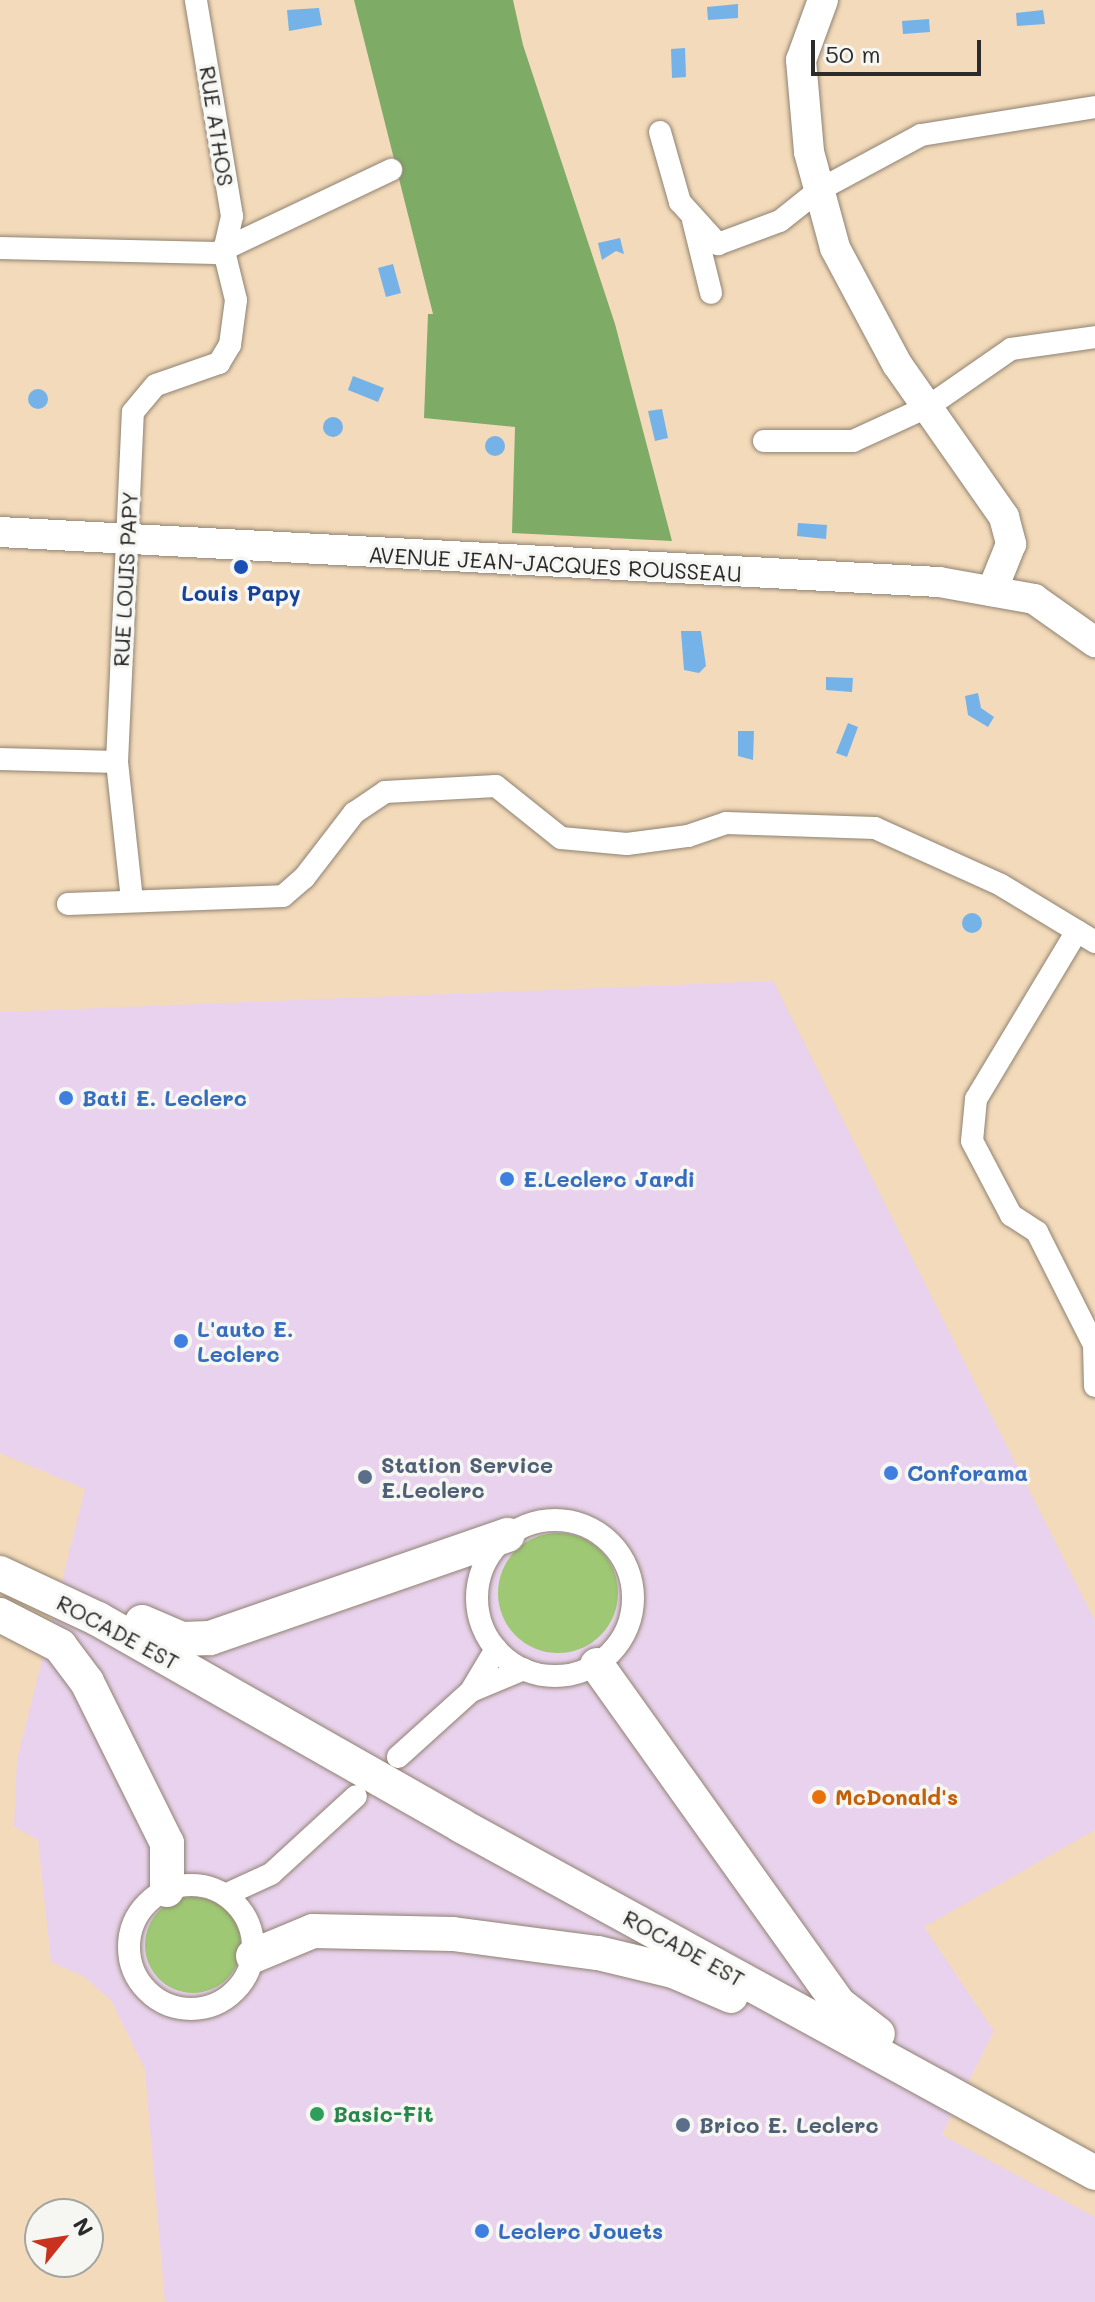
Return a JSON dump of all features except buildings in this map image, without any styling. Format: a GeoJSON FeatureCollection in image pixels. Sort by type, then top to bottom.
{"type":"FeatureCollection","features":[{"type":"Feature","properties":{"kind":"main road"},"geometry":{"type":"LineString","coordinates":[[0,1557],[164,1633],[196,1639],[241,1628],[508,1535]]}},
{"type":"Feature","properties":{"kind":"main road","name":"ROCADE EST"},"geometry":{"type":"LineString","coordinates":[[0,1573],[98,1619],[1095,2173]]}},
{"type":"Feature","properties":{"kind":"main road","name":"ROCADE EST"},"geometry":{"type":"LineString","coordinates":[[0,1602],[276,1720]]}},
{"type":"Feature","properties":{"kind":"main road"},"geometry":{"type":"LineString","coordinates":[[0,1615],[60,1646],[87,1682],[167,1843],[167,1890]]}},
{"type":"Feature","properties":{"kind":"main road"},"geometry":{"type":"LineString","coordinates":[[597,1665],[839,2004],[868,2029],[1095,2155]]}},
{"type":"Feature","properties":{"kind":"main road"},"geometry":{"type":"LineString","coordinates":[[253,1956],[313,1931],[357,1928],[598,1953],[673,1971],[916,2091],[980,2110]]}},
{"type":"Feature","properties":{"kind":"street","name":"RUE ATHOS"},"geometry":{"type":"LineString","coordinates":[[196,0],[232,216],[224,251]]}},
{"type":"Feature","properties":{"kind":"street"},"geometry":{"type":"LineString","coordinates":[[823,0],[801,60],[809,152],[835,248],[897,364],[1004,517],[1011,544],[992,591]]}},
{"type":"Feature","properties":{"kind":"street"},"geometry":{"type":"LineString","coordinates":[[660,132],[680,202],[718,244],[780,221],[819,190],[921,135],[1095,107]]}},
{"type":"Feature","properties":{"kind":"street"},"geometry":{"type":"LineString","coordinates":[[0,248],[224,251],[391,170]]}},
{"type":"Feature","properties":{"kind":"street"},"geometry":{"type":"LineString","coordinates":[[693,219],[711,293]]}},
{"type":"Feature","properties":{"kind":"street","name":"RUE LOUIS PAPY"},"geometry":{"type":"LineString","coordinates":[[132,900],[117,762],[133,412],[156,385],[219,363],[230,345],[236,300],[224,251]]}},
{"type":"Feature","properties":{"kind":"street"},"geometry":{"type":"LineString","coordinates":[[764,441],[853,441],[929,406],[1011,349],[1095,337]]}},
{"type":"Feature","properties":{"kind":"street","name":"AVENUE JEAN-JACQUES ROUSSEAU"},"geometry":{"type":"LineString","coordinates":[[0,532],[939,582],[1034,599],[1095,642]]}},
{"type":"Feature","properties":{"kind":"street"},"geometry":{"type":"LineString","coordinates":[[0,759],[117,762]]}},
{"type":"Feature","properties":{"kind":"street"},"geometry":{"type":"LineString","coordinates":[[68,904],[283,896],[304,878],[354,813],[385,792],[496,786],[561,838],[627,844],[688,836],[726,823],[875,828],[1001,885],[1086,937],[976,1099],[972,1141],[1011,1215],[1037,1232],[1094,1345],[1095,1386]]}},
{"type":"Feature","properties":{"kind":"street"},"geometry":{"type":"LineString","coordinates":[[569,1520],[589,1527],[618,1550],[632,1581],[629,1624],[617,1647],[597,1665],[560,1676],[524,1669],[496,1649],[484,1631],[477,1589],[493,1549],[508,1535],[527,1524],[569,1520]]}},
{"type":"Feature","properties":{"kind":"street"},"geometry":{"type":"LineString","coordinates":[[398,1757],[471,1691],[496,1649]]}},
{"type":"Feature","properties":{"kind":"street"},"geometry":{"type":"LineString","coordinates":[[471,1691],[524,1669]]}},
{"type":"Feature","properties":{"kind":"street"},"geometry":{"type":"LineString","coordinates":[[225,1895],[271,1874],[356,1796]]}},
{"type":"Feature","properties":{"kind":"street"},"geometry":{"type":"LineString","coordinates":[[247,1919],[271,1874]]}},
{"type":"Feature","properties":{"kind":"street"},"geometry":{"type":"LineString","coordinates":[[197,1885],[225,1895],[247,1919],[253,1956],[242,1985],[213,2006],[181,2009],[152,1996],[133,1970],[129,1938],[142,1909],[167,1890],[197,1885]]}},
{"type":"Feature","properties":{"kind":"shaded area"},"geometry":{"type":"Polygon","coordinates":[[[773,981],[1095,1621],[1095,1830],[924,1927],[994,2031],[942,2135],[1095,2217],[1095,2302],[165,2302],[145,2070],[111,2000],[83,1976],[51,1962],[38,1840],[14,1826],[17,1760],[85,1489],[0,1453],[0,1012],[773,981]]]}},
{"type":"Feature","properties":{"kind":"green space"},"geometry":{"type":"Polygon","coordinates":[[[354,0],[513,0],[523,45],[615,324],[672,541],[512,533],[515,427],[424,418],[428,314],[433,314],[354,0]]]}},
{"type":"Feature","properties":{"kind":"green space"},"geometry":{"type":"Polygon","coordinates":[[[558,1533],[581,1538],[600,1551],[613,1570],[618,1593],[613,1616],[600,1635],[581,1648],[558,1653],[535,1648],[516,1635],[503,1616],[498,1593],[503,1570],[516,1551],[535,1538],[558,1533]]]}},
{"type":"Feature","properties":{"kind":"green space"},"geometry":{"type":"Polygon","coordinates":[[[193,1897],[211,1901],[227,1911],[237,1927],[241,1945],[237,1963],[227,1979],[211,1989],[193,1993],[175,1989],[159,1979],[149,1963],[145,1945],[149,1927],[159,1911],[175,1901],[193,1897]]]}},
{"type":"Feature","properties":{"kind":"water"},"geometry":{"type":"Polygon","coordinates":[[[738,4],[738,18],[708,20],[707,7],[738,4]]]}},
{"type":"Feature","properties":{"kind":"water"},"geometry":{"type":"Polygon","coordinates":[[[319,8],[322,25],[289,31],[287,10],[319,8]]]}},
{"type":"Feature","properties":{"kind":"water"},"geometry":{"type":"Polygon","coordinates":[[[1043,10],[1045,24],[1017,26],[1016,13],[1043,10]]]}},
{"type":"Feature","properties":{"kind":"water"},"geometry":{"type":"Polygon","coordinates":[[[929,19],[930,32],[903,34],[902,21],[929,19]]]}},
{"type":"Feature","properties":{"kind":"water"},"geometry":{"type":"Polygon","coordinates":[[[685,48],[686,77],[672,78],[671,49],[685,48]]]}},
{"type":"Feature","properties":{"kind":"water"},"geometry":{"type":"Polygon","coordinates":[[[620,238],[624,254],[616,251],[602,260],[598,243],[620,238]]]}},
{"type":"Feature","properties":{"kind":"water"},"geometry":{"type":"Polygon","coordinates":[[[393,264],[401,293],[386,297],[378,268],[393,264]]]}},
{"type":"Feature","properties":{"kind":"water"},"geometry":{"type":"Polygon","coordinates":[[[353,376],[384,388],[378,402],[348,390],[353,376]]]}},
{"type":"Feature","properties":{"kind":"water"},"geometry":{"type":"Polygon","coordinates":[[[38,389],[45,392],[48,399],[45,406],[38,409],[31,406],[28,399],[31,392],[38,389]]]}},
{"type":"Feature","properties":{"kind":"water"},"geometry":{"type":"Polygon","coordinates":[[[662,409],[668,438],[655,441],[648,411],[662,409]]]}},
{"type":"Feature","properties":{"kind":"water"},"geometry":{"type":"Polygon","coordinates":[[[333,417],[340,420],[343,427],[340,434],[333,437],[326,434],[323,427],[326,420],[333,417]]]}},
{"type":"Feature","properties":{"kind":"water"},"geometry":{"type":"Polygon","coordinates":[[[495,436],[502,439],[505,446],[502,453],[495,456],[488,453],[485,446],[488,439],[495,436]]]}},
{"type":"Feature","properties":{"kind":"water"},"geometry":{"type":"Polygon","coordinates":[[[798,523],[827,525],[826,539],[797,536],[798,523]]]}},
{"type":"Feature","properties":{"kind":"water"},"geometry":{"type":"Polygon","coordinates":[[[681,631],[701,631],[706,666],[699,673],[684,670],[681,631]]]}},
{"type":"Feature","properties":{"kind":"water"},"geometry":{"type":"Polygon","coordinates":[[[826,677],[853,678],[852,692],[826,690],[826,677]]]}},
{"type":"Feature","properties":{"kind":"water"},"geometry":{"type":"Polygon","coordinates":[[[978,693],[981,708],[994,717],[988,727],[968,715],[965,696],[978,693]]]}},
{"type":"Feature","properties":{"kind":"water"},"geometry":{"type":"Polygon","coordinates":[[[848,723],[858,727],[847,757],[836,753],[848,723]]]}},
{"type":"Feature","properties":{"kind":"water"},"geometry":{"type":"Polygon","coordinates":[[[738,731],[754,731],[753,760],[738,756],[738,731]]]}},
{"type":"Feature","properties":{"kind":"water"},"geometry":{"type":"Polygon","coordinates":[[[972,913],[979,916],[982,923],[979,930],[972,933],[965,930],[962,923],[965,916],[972,913]]]}},
{"type":"Feature","properties":{"kind":"place","name":"Louis Papy"},"geometry":{"type":"Point","coordinates":[241,567]}},
{"type":"Feature","properties":{"kind":"place","name":"Bati E. Leclerc"},"geometry":{"type":"Point","coordinates":[66,1098]}},
{"type":"Feature","properties":{"kind":"place","name":"E.Leclerc Jardi"},"geometry":{"type":"Point","coordinates":[507,1179]}},
{"type":"Feature","properties":{"kind":"place","name":"L'auto E. Leclerc"},"geometry":{"type":"Point","coordinates":[181,1341]}},
{"type":"Feature","properties":{"kind":"place","name":"Conforama"},"geometry":{"type":"Point","coordinates":[891,1473]}},
{"type":"Feature","properties":{"kind":"place","name":"Station Service E.Leclerc"},"geometry":{"type":"Point","coordinates":[365,1477]}},
{"type":"Feature","properties":{"kind":"place","name":"McDonald's"},"geometry":{"type":"Point","coordinates":[819,1797]}},
{"type":"Feature","properties":{"kind":"place","name":"Basic-Fit"},"geometry":{"type":"Point","coordinates":[317,2114]}},
{"type":"Feature","properties":{"kind":"place","name":"Brico E. Leclerc"},"geometry":{"type":"Point","coordinates":[683,2125]}},
{"type":"Feature","properties":{"kind":"place","name":"Leclerc Jouets"},"geometry":{"type":"Point","coordinates":[482,2231]}}]}
